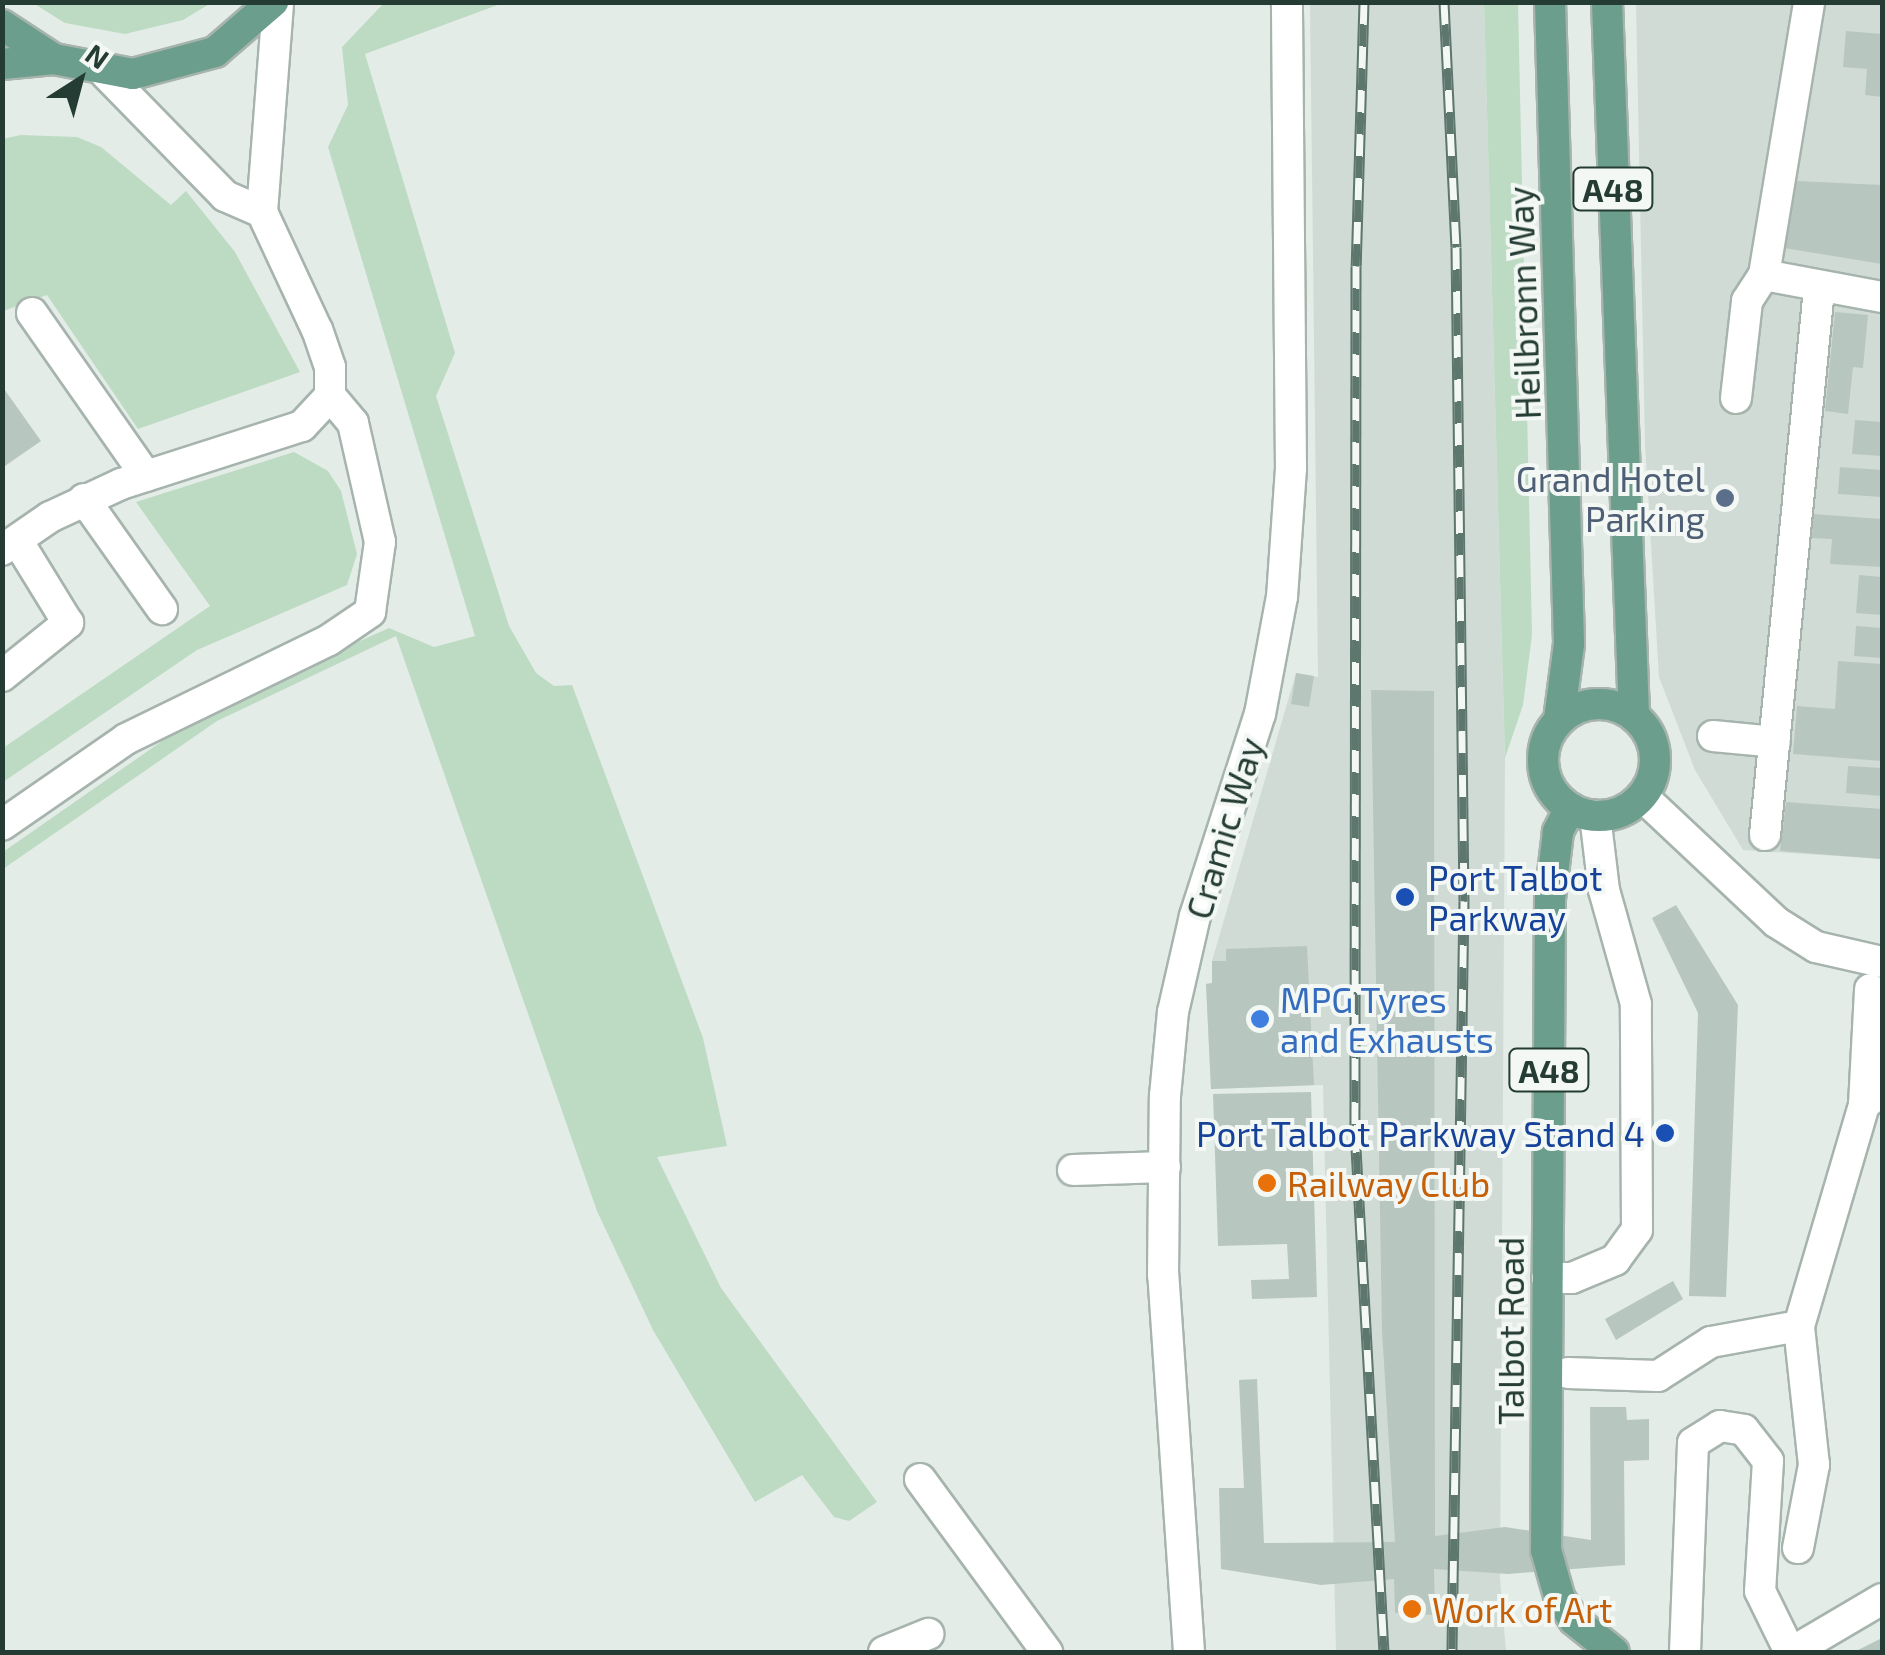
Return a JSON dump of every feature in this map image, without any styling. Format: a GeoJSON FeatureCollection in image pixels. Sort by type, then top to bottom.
{"type":"FeatureCollection","features":[{"type":"Feature","properties":{"kind":"main road"},"geometry":{"type":"LineString","coordinates":[[2,25],[54,59],[105,73],[190,63],[240,36],[276,2]]}},
{"type":"Feature","properties":{"kind":"main road","name":"Heilbronn Way"},"geometry":{"type":"LineString","coordinates":[[1550,2],[1569,644],[1559,720]]}},
{"type":"Feature","properties":{"kind":"main road","name":"A48"},"geometry":{"type":"LineString","coordinates":[[1607,2],[1634,716]]}},
{"type":"Feature","properties":{"kind":"main road"},"geometry":{"type":"LineString","coordinates":[[2,64],[54,59]]}},
{"type":"Feature","properties":{"kind":"main road"},"geometry":{"type":"LineString","coordinates":[[1588,704],[1634,716],[1654,746],[1652,782],[1642,796],[1628,808],[1583,812],[1553,792],[1543,762],[1559,720],[1588,704]]}},
{"type":"Feature","properties":{"kind":"main road","name":"Talbot Road"},"geometry":{"type":"LineString","coordinates":[[1583,812],[1558,832],[1550,899],[1546,1550],[1560,1599],[1607,1651]]}},
{"type":"Feature","properties":{"kind":"street"},"geometry":{"type":"LineString","coordinates":[[2,825],[126,738],[328,640],[370,612],[380,542],[353,424],[330,396],[330,368],[317,330],[262,212],[276,2]]}},
{"type":"Feature","properties":{"kind":"street","name":"Cramic Way"},"geometry":{"type":"LineString","coordinates":[[1189,1652],[1163,1274],[1164,1167],[1173,1012],[1195,916],[1260,714],[1282,597],[1292,468],[1287,2]]}},
{"type":"Feature","properties":{"kind":"street"},"geometry":{"type":"LineString","coordinates":[[1736,398],[1747,301],[1764,275],[1809,2]]}},
{"type":"Feature","properties":{"kind":"street"},"geometry":{"type":"LineString","coordinates":[[105,73],[225,196],[262,212]]}},
{"type":"Feature","properties":{"kind":"street"},"geometry":{"type":"LineString","coordinates":[[1764,275],[1819,289],[1882,298]]}},
{"type":"Feature","properties":{"kind":"street"},"geometry":{"type":"LineString","coordinates":[[1766,835],[1819,289]]}},
{"type":"Feature","properties":{"kind":"street"},"geometry":{"type":"LineString","coordinates":[[32,313],[146,476]]}},
{"type":"Feature","properties":{"kind":"street"},"geometry":{"type":"LineString","coordinates":[[2,676],[68,622],[10,545],[84,499],[302,426],[330,396]]}},
{"type":"Feature","properties":{"kind":"street"},"geometry":{"type":"LineString","coordinates":[[84,499],[162,609]]}},
{"type":"Feature","properties":{"kind":"street"},"geometry":{"type":"LineString","coordinates":[[1713,736],[1775,742]]}},
{"type":"Feature","properties":{"kind":"street"},"geometry":{"type":"LineString","coordinates":[[1642,796],[1776,922],[1876,976],[1874,1097],[1800,1326],[1814,1464],[1798,1548]]}},
{"type":"Feature","properties":{"kind":"street"},"geometry":{"type":"LineString","coordinates":[[1548,1278],[1572,1278],[1615,1260],[1637,1230],[1636,1004],[1583,812]]}},
{"type":"Feature","properties":{"kind":"street"},"geometry":{"type":"LineString","coordinates":[[1073,1170],[1164,1167]]}},
{"type":"Feature","properties":{"kind":"street"},"geometry":{"type":"LineString","coordinates":[[1568,1373],[1658,1376],[1711,1342],[1800,1326]]}},
{"type":"Feature","properties":{"kind":"street"},"geometry":{"type":"LineString","coordinates":[[1685,1652],[1693,1443],[1720,1426],[1744,1430],[1768,1461],[1760,1591],[1791,1652],[1882,1599]]}},
{"type":"Feature","properties":{"kind":"street"},"geometry":{"type":"LineString","coordinates":[[920,1479],[1047,1652]]}},
{"type":"Feature","properties":{"kind":"street"},"geometry":{"type":"LineString","coordinates":[[884,1652],[928,1634]]}},
{"type":"Feature","properties":{"kind":"shaded area"},"geometry":{"type":"Polygon","coordinates":[[[1310,3],[1484,3],[1505,758],[1500,1578],[1506,1652],[1336,1652],[1323,1085],[1211,1089],[1206,984],[1212,983],[1212,961],[1296,673],[1318,677],[1310,3]]]}},
{"type":"Feature","properties":{"kind":"shaded area"},"geometry":{"type":"Polygon","coordinates":[[[1636,3],[1882,3],[1882,859],[1743,850],[1695,770],[1659,677],[1645,444],[1636,3]]]}},
{"type":"Feature","properties":{"kind":"green space"},"geometry":{"type":"Polygon","coordinates":[[[33,3],[211,3],[183,20],[125,34],[65,23],[33,3]]]}},
{"type":"Feature","properties":{"kind":"green space"},"geometry":{"type":"Polygon","coordinates":[[[384,3],[503,3],[365,54],[455,353],[436,396],[509,626],[536,673],[554,686],[572,685],[703,1038],[727,1146],[657,1157],[721,1288],[877,1502],[849,1521],[834,1517],[802,1475],[755,1502],[653,1330],[597,1211],[396,636],[217,721],[3,869],[3,852],[211,707],[389,628],[434,647],[475,636],[328,147],[348,105],[342,47],[384,3]]]}},
{"type":"Feature","properties":{"kind":"green space"},"geometry":{"type":"Polygon","coordinates":[[[1484,3],[1518,3],[1532,635],[1523,705],[1505,758],[1484,3]]]}},
{"type":"Feature","properties":{"kind":"green space"},"geometry":{"type":"Polygon","coordinates":[[[21,135],[77,137],[101,147],[171,205],[186,191],[235,252],[300,372],[138,429],[47,295],[3,311],[2,139],[21,135]]]}},
{"type":"Feature","properties":{"kind":"green space"},"geometry":{"type":"Polygon","coordinates":[[[294,452],[328,471],[341,491],[357,554],[347,585],[197,650],[3,782],[3,748],[210,606],[136,502],[294,452]]]}},
{"type":"Feature","properties":{"kind":"building"},"geometry":{"type":"Polygon","coordinates":[[[1846,31],[1882,34],[1882,97],[1865,95],[1867,69],[1843,67],[1846,31]]]}},
{"type":"Feature","properties":{"kind":"building"},"geometry":{"type":"Polygon","coordinates":[[[1797,181],[1882,185],[1882,264],[1784,248],[1797,181]]]}},
{"type":"Feature","properties":{"kind":"building"},"geometry":{"type":"Polygon","coordinates":[[[1835,312],[1868,315],[1863,368],[1853,367],[1848,414],[1825,411],[1835,312]]]}},
{"type":"Feature","properties":{"kind":"building"},"geometry":{"type":"Polygon","coordinates":[[[2,386],[41,441],[2,468],[2,386]]]}},
{"type":"Feature","properties":{"kind":"building"},"geometry":{"type":"Polygon","coordinates":[[[1855,420],[1882,422],[1882,456],[1852,454],[1855,420]]]}},
{"type":"Feature","properties":{"kind":"building"},"geometry":{"type":"Polygon","coordinates":[[[1840,467],[1882,470],[1882,497],[1838,494],[1840,467]]]}},
{"type":"Feature","properties":{"kind":"building"},"geometry":{"type":"Polygon","coordinates":[[[1813,514],[1882,519],[1882,567],[1830,564],[1832,539],[1812,538],[1813,514]]]}},
{"type":"Feature","properties":{"kind":"building"},"geometry":{"type":"Polygon","coordinates":[[[1859,575],[1882,577],[1882,615],[1856,613],[1859,575]]]}},
{"type":"Feature","properties":{"kind":"building"},"geometry":{"type":"Polygon","coordinates":[[[1856,626],[1882,628],[1882,658],[1854,656],[1856,626]]]}},
{"type":"Feature","properties":{"kind":"building"},"geometry":{"type":"Polygon","coordinates":[[[1838,661],[1882,664],[1882,761],[1793,754],[1797,706],[1835,709],[1838,661]]]}},
{"type":"Feature","properties":{"kind":"building"},"geometry":{"type":"Polygon","coordinates":[[[1296,673],[1314,676],[1309,707],[1291,704],[1296,673]]]}},
{"type":"Feature","properties":{"kind":"building"},"geometry":{"type":"Polygon","coordinates":[[[1371,690],[1434,691],[1435,1536],[1505,1527],[1591,1540],[1590,1407],[1626,1407],[1627,1420],[1649,1419],[1649,1460],[1624,1461],[1625,1565],[1508,1574],[1434,1569],[1435,1615],[1395,1613],[1394,1579],[1321,1585],[1221,1569],[1219,1488],[1244,1488],[1239,1380],[1257,1379],[1264,1543],[1395,1542],[1382,1331],[1371,690]]]}},
{"type":"Feature","properties":{"kind":"building"},"geometry":{"type":"Polygon","coordinates":[[[1848,766],[1882,768],[1882,796],[1846,793],[1848,766]]]}},
{"type":"Feature","properties":{"kind":"building"},"geometry":{"type":"Polygon","coordinates":[[[1786,802],[1882,809],[1882,859],[1780,851],[1786,802]]]}},
{"type":"Feature","properties":{"kind":"building"},"geometry":{"type":"Polygon","coordinates":[[[1676,905],[1738,1005],[1726,1297],[1689,1296],[1698,1013],[1652,918],[1676,905]]]}},
{"type":"Feature","properties":{"kind":"building"},"geometry":{"type":"Polygon","coordinates":[[[1307,946],[1314,1085],[1211,1089],[1206,984],[1212,983],[1212,961],[1226,961],[1226,949],[1307,946]]]}},
{"type":"Feature","properties":{"kind":"building"},"geometry":{"type":"Polygon","coordinates":[[[1311,1092],[1317,1297],[1252,1299],[1251,1280],[1289,1279],[1287,1244],[1218,1246],[1213,1094],[1311,1092]]]}},
{"type":"Feature","properties":{"kind":"building"},"geometry":{"type":"Polygon","coordinates":[[[1673,1281],[1683,1299],[1616,1340],[1605,1319],[1673,1281]]]}},
{"type":"Feature","properties":{"kind":"building"},"geometry":{"type":"Polygon","coordinates":[[[1882,1638],[1882,1652],[1854,1652],[1882,1638]]]}},
{"type":"Feature","properties":{"kind":"railway"},"geometry":{"type":"LineString","coordinates":[[1364,2],[1356,266],[1355,1130],[1384,1652]]}},
{"type":"Feature","properties":{"kind":"railway"},"geometry":{"type":"LineString","coordinates":[[1444,2],[1456,247],[1464,901],[1452,1652]]}},
{"type":"Feature","properties":{"kind":"place","name":"Grand Hotel Parking"},"geometry":{"type":"Point","coordinates":[1725,498]}},
{"type":"Feature","properties":{"kind":"place","name":"Port Talbot Parkway"},"geometry":{"type":"Point","coordinates":[1405,897]}},
{"type":"Feature","properties":{"kind":"place","name":"MPG Tyres and Exhausts"},"geometry":{"type":"Point","coordinates":[1260,1019]}},
{"type":"Feature","properties":{"kind":"place","name":"Port Talbot Parkway Stand 4"},"geometry":{"type":"Point","coordinates":[1665,1133]}},
{"type":"Feature","properties":{"kind":"place","name":"Railway Club"},"geometry":{"type":"Point","coordinates":[1267,1183]}},
{"type":"Feature","properties":{"kind":"place","name":"Work of Art"},"geometry":{"type":"Point","coordinates":[1412,1609]}}]}
